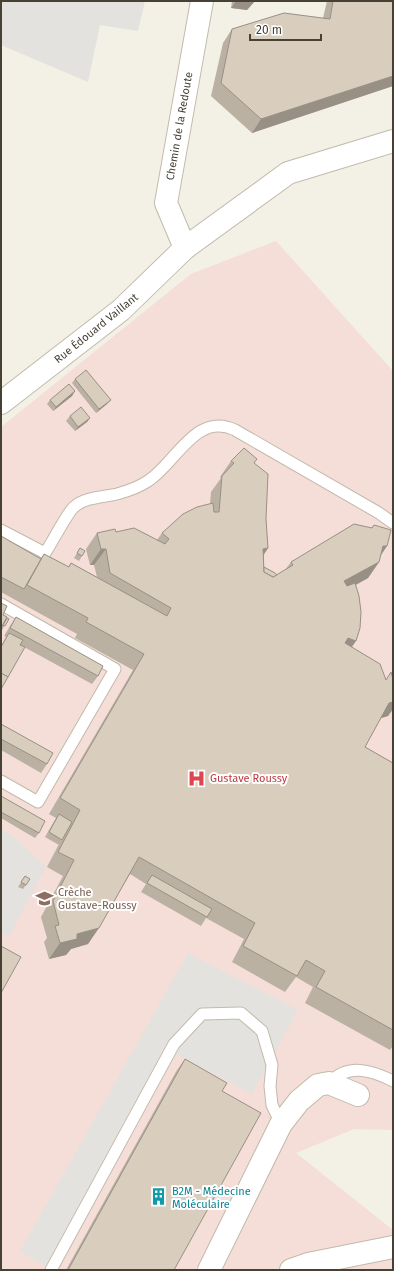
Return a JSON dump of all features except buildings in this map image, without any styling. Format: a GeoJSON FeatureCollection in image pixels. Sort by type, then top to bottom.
{"type":"FeatureCollection","features":[{"type":"Feature","properties":{"kind":"street","name":"Chemin de la Redoute"},"geometry":{"type":"LineString","coordinates":[[185,248],[166,203],[202,1]]}},
{"type":"Feature","properties":{"kind":"street","name":"Rue Édouard Vaillant"},"geometry":{"type":"LineString","coordinates":[[1,403],[121,310],[185,248],[288,173],[393,141]]}},
{"type":"Feature","properties":{"kind":"street"},"geometry":{"type":"LineString","coordinates":[[209,1270],[281,1124],[299,1101],[318,1085],[329,1083],[358,1095]]}},
{"type":"Feature","properties":{"kind":"street"},"geometry":{"type":"LineString","coordinates":[[291,1270],[308,1264],[393,1247]]}},
{"type":"Feature","properties":{"kind":"lane"},"geometry":{"type":"LineString","coordinates":[[1,530],[45,553],[73,507],[93,498],[130,490],[147,482],[160,473],[188,441],[198,433],[205,428],[221,425],[276,454],[379,513],[393,523]]}},
{"type":"Feature","properties":{"kind":"lane"},"geometry":{"type":"LineString","coordinates":[[1,604],[115,669],[38,802],[1,781]]}},
{"type":"Feature","properties":{"kind":"lane"},"geometry":{"type":"LineString","coordinates":[[51,1270],[174,1044],[202,1014],[240,1013],[262,1031],[272,1065],[270,1086],[272,1105],[281,1124]]}},
{"type":"Feature","properties":{"kind":"lane"},"geometry":{"type":"LineString","coordinates":[[329,1083],[336,1076],[348,1071],[362,1069],[393,1081]]}},
{"type":"Feature","properties":{"kind":"shaded area"},"geometry":{"type":"Polygon","coordinates":[[[1,1],[145,1],[138,31],[100,25],[88,82],[1,45],[1,1]]]}},
{"type":"Feature","properties":{"kind":"shaded area","name":"Gustave Roussy"},"geometry":{"type":"Polygon","coordinates":[[[276,241],[393,371],[393,1130],[354,1129],[296,1153],[393,1230],[393,1270],[1,1270],[1,427],[191,274],[276,241]]]}},
{"type":"Feature","properties":{"kind":"shaded area"},"geometry":{"type":"Polygon","coordinates":[[[1,830],[11,835],[46,867],[9,936],[1,932],[1,830]]]}},
{"type":"Feature","properties":{"kind":"shaded area"},"geometry":{"type":"Polygon","coordinates":[[[188,953],[298,1010],[252,1094],[176,1054],[52,1270],[50,1270],[20,1251],[188,953]]]}},
{"type":"Feature","properties":{"kind":"place","name":"Gustave Roussy"},"geometry":{"type":"Point","coordinates":[197,778]}},
{"type":"Feature","properties":{"kind":"place","name":"Crèche Gustave-Roussy"},"geometry":{"type":"Point","coordinates":[45,898]}},
{"type":"Feature","properties":{"kind":"place","name":"B2M - Médecine Moléculaire"},"geometry":{"type":"Point","coordinates":[159,1197]}}]}
